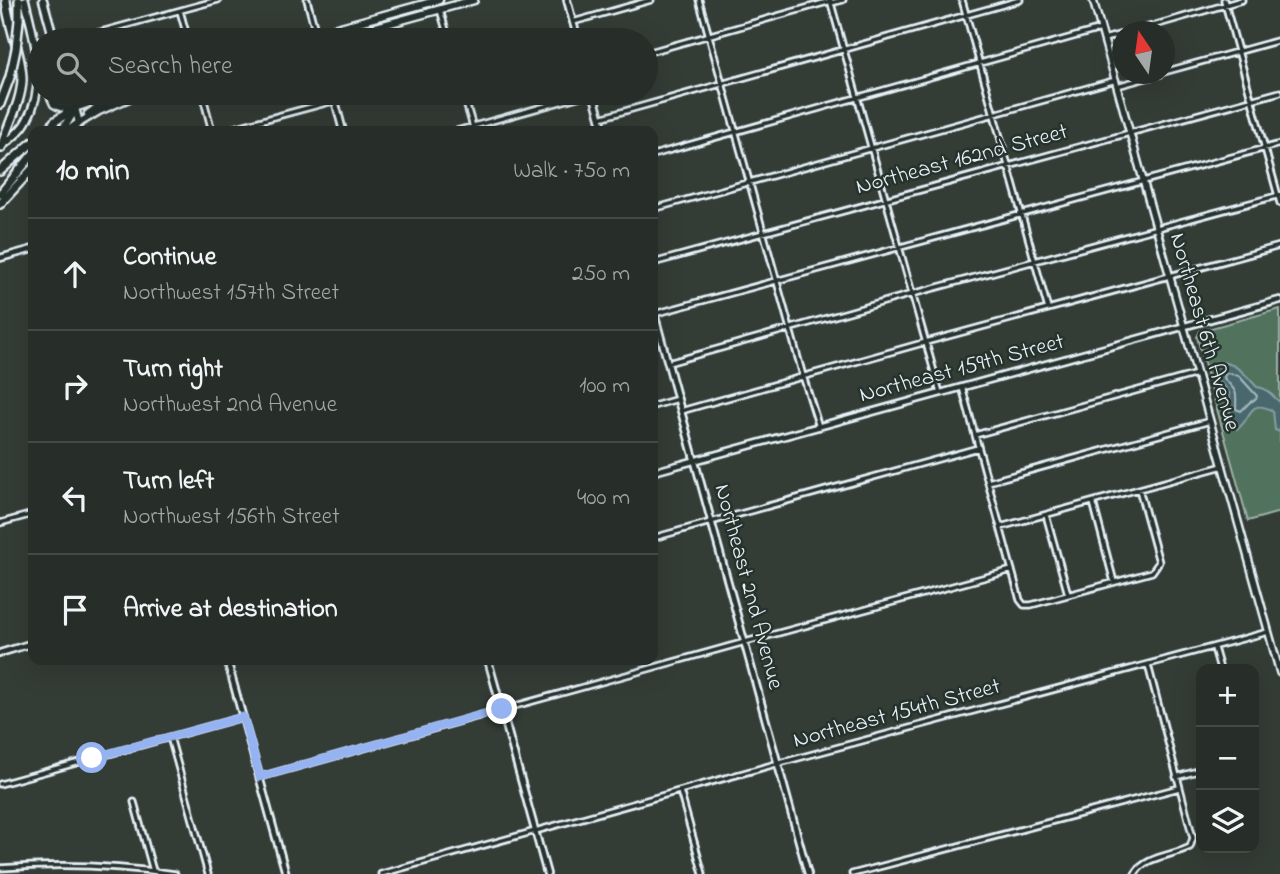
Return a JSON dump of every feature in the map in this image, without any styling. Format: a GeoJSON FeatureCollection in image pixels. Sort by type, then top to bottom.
{"type":"FeatureCollection","features":[{"type":"Feature","properties":{"kind":"highway"},"geometry":{"type":"LineString","coordinates":[[0,148],[19,97],[22,80],[6,0]]}},
{"type":"Feature","properties":{"kind":"highway"},"geometry":{"type":"LineString","coordinates":[[0,104],[16,50],[19,0]]}},
{"type":"Feature","properties":{"kind":"highway"},"geometry":{"type":"LineString","coordinates":[[51,126],[75,108]]}},
{"type":"Feature","properties":{"kind":"highway"},"geometry":{"type":"LineString","coordinates":[[65,126],[75,108]]}},
{"type":"Feature","properties":{"kind":"highway"},"geometry":{"type":"LineString","coordinates":[[0,134],[11,119]]}},
{"type":"Feature","properties":{"kind":"highway"},"geometry":{"type":"LineString","coordinates":[[74,126],[79,122]]}},
{"type":"Feature","properties":{"kind":"highway"},"geometry":{"type":"LineString","coordinates":[[0,171],[28,146]]}},
{"type":"Feature","properties":{"kind":"highway"},"geometry":{"type":"LineString","coordinates":[[0,194],[28,160]]}},
{"type":"Feature","properties":{"kind":"highway"},"geometry":{"type":"LineString","coordinates":[[0,206],[28,174]]}},
{"type":"Feature","properties":{"kind":"main road"},"geometry":{"type":"LineString","coordinates":[[25,0],[32,28]]}},
{"type":"Feature","properties":{"kind":"main road"},"geometry":{"type":"LineString","coordinates":[[43,0],[51,28]]}},
{"type":"Feature","properties":{"kind":"main road"},"geometry":{"type":"LineString","coordinates":[[346,28],[438,0]]}},
{"type":"Feature","properties":{"kind":"main road"},"geometry":{"type":"LineString","coordinates":[[428,13],[438,0]]}},
{"type":"Feature","properties":{"kind":"main road"},"geometry":{"type":"LineString","coordinates":[[440,10],[447,0]]}},
{"type":"Feature","properties":{"kind":"main road"},"geometry":{"type":"LineString","coordinates":[[373,28],[474,0]]}},
{"type":"Feature","properties":{"kind":"main road","name":"Northeast 6th Avenue"},"geometry":{"type":"LineString","coordinates":[[1093,0],[1112,68]]}},
{"type":"Feature","properties":{"kind":"main road","name":"Northeast 6th Avenue"},"geometry":{"type":"LineString","coordinates":[[1116,84],[1280,673]]}},
{"type":"Feature","properties":{"kind":"main road"},"geometry":{"type":"LineString","coordinates":[[0,148],[26,122],[33,105]]}},
{"type":"Feature","properties":{"kind":"main road"},"geometry":{"type":"LineString","coordinates":[[56,105],[64,108],[82,105]]}},
{"type":"Feature","properties":{"kind":"main road"},"geometry":{"type":"LineString","coordinates":[[74,105],[79,122]]}},
{"type":"Feature","properties":{"kind":"main road"},"geometry":{"type":"LineString","coordinates":[[79,122],[100,105]]}},
{"type":"Feature","properties":{"kind":"main road"},"geometry":{"type":"LineString","coordinates":[[79,122],[113,105]]}},
{"type":"Feature","properties":{"kind":"street"},"geometry":{"type":"LineString","coordinates":[[116,28],[218,0]]}},
{"type":"Feature","properties":{"kind":"street"},"geometry":{"type":"LineString","coordinates":[[307,0],[315,28]]}},
{"type":"Feature","properties":{"kind":"street"},"geometry":{"type":"LineString","coordinates":[[567,0],[575,28]]}},
{"type":"Feature","properties":{"kind":"street"},"geometry":{"type":"LineString","coordinates":[[573,22],[651,0]]}},
{"type":"Feature","properties":{"kind":"street"},"geometry":{"type":"LineString","coordinates":[[699,0],[819,426]]}},
{"type":"Feature","properties":{"kind":"street"},"geometry":{"type":"LineString","coordinates":[[658,50],[843,0]]}},
{"type":"Feature","properties":{"kind":"street"},"geometry":{"type":"LineString","coordinates":[[962,0],[1048,309]]}},
{"type":"Feature","properties":{"kind":"street"},"geometry":{"type":"LineString","coordinates":[[658,101],[1020,0]]}},
{"type":"Feature","properties":{"kind":"street"},"geometry":{"type":"LineString","coordinates":[[1165,21],[1225,2],[1242,0]]}},
{"type":"Feature","properties":{"kind":"street"},"geometry":{"type":"LineString","coordinates":[[831,2],[940,393]]}},
{"type":"Feature","properties":{"kind":"street"},"geometry":{"type":"LineString","coordinates":[[1225,2],[1280,203]]}},
{"type":"Feature","properties":{"kind":"street"},"geometry":{"type":"LineString","coordinates":[[440,10],[445,28]]}},
{"type":"Feature","properties":{"kind":"street"},"geometry":{"type":"LineString","coordinates":[[180,11],[185,28]]}},
{"type":"Feature","properties":{"kind":"street"},"geometry":{"type":"LineString","coordinates":[[658,153],[1101,29]]}},
{"type":"Feature","properties":{"kind":"street"},"geometry":{"type":"LineString","coordinates":[[1104,39],[1112,37]]}},
{"type":"Feature","properties":{"kind":"street"},"geometry":{"type":"LineString","coordinates":[[1175,70],[1280,40]]}},
{"type":"Feature","properties":{"kind":"street"},"geometry":{"type":"LineString","coordinates":[[658,208],[993,114],[1112,84]]}},
{"type":"Feature","properties":{"kind":"street","name":"Northeast 162nd Street"},"geometry":{"type":"LineString","coordinates":[[658,262],[1280,92]]}},
{"type":"Feature","properties":{"kind":"street"},"geometry":{"type":"LineString","coordinates":[[205,105],[211,126]]}},
{"type":"Feature","properties":{"kind":"street"},"geometry":{"type":"LineString","coordinates":[[240,126],[317,105]]}},
{"type":"Feature","properties":{"kind":"street"},"geometry":{"type":"LineString","coordinates":[[336,105],[342,126]]}},
{"type":"Feature","properties":{"kind":"street"},"geometry":{"type":"LineString","coordinates":[[467,105],[473,126]]}},
{"type":"Feature","properties":{"kind":"street"},"geometry":{"type":"LineString","coordinates":[[477,126],[551,105]]}},
{"type":"Feature","properties":{"kind":"street"},"geometry":{"type":"LineString","coordinates":[[596,105],[602,126]]}},
{"type":"Feature","properties":{"kind":"street"},"geometry":{"type":"LineString","coordinates":[[600,118],[645,105]]}},
{"type":"Feature","properties":{"kind":"street"},"geometry":{"type":"LineString","coordinates":[[79,122],[80,126]]}},
{"type":"Feature","properties":{"kind":"street"},"geometry":{"type":"LineString","coordinates":[[658,311],[1280,144]]}},
{"type":"Feature","properties":{"kind":"street"},"geometry":{"type":"LineString","coordinates":[[668,363],[1279,195]]}},
{"type":"Feature","properties":{"kind":"street"},"geometry":{"type":"LineString","coordinates":[[681,411],[1280,246]]}},
{"type":"Feature","properties":{"kind":"street"},"geometry":{"type":"LineString","coordinates":[[0,258],[28,250]]}},
{"type":"Feature","properties":{"kind":"street","name":"Northeast 159th Street"},"geometry":{"type":"LineString","coordinates":[[658,471],[1280,300]]}},
{"type":"Feature","properties":{"kind":"street","name":"Northeast 2nd Avenue"},"geometry":{"type":"LineString","coordinates":[[658,339],[668,363],[808,874]]}},
{"type":"Feature","properties":{"kind":"street"},"geometry":{"type":"LineString","coordinates":[[975,435],[1197,374]]}},
{"type":"Feature","properties":{"kind":"street"},"geometry":{"type":"LineString","coordinates":[[962,387],[1020,600],[1024,605],[1152,572],[1158,562],[1139,489]]}},
{"type":"Feature","properties":{"kind":"street"},"geometry":{"type":"LineString","coordinates":[[658,405],[678,399]]}},
{"type":"Feature","properties":{"kind":"street"},"geometry":{"type":"LineString","coordinates":[[988,482],[1210,421]]}},
{"type":"Feature","properties":{"kind":"street"},"geometry":{"type":"LineString","coordinates":[[658,537],[978,448]]}},
{"type":"Feature","properties":{"kind":"street"},"geometry":{"type":"LineString","coordinates":[[1000,527],[1223,466]]}},
{"type":"Feature","properties":{"kind":"street"},"geometry":{"type":"LineString","coordinates":[[1093,502],[1114,582]]}},
{"type":"Feature","properties":{"kind":"street"},"geometry":{"type":"LineString","coordinates":[[1046,514],[1068,594]]}},
{"type":"Feature","properties":{"kind":"street"},"geometry":{"type":"LineString","coordinates":[[0,523],[28,515]]}},
{"type":"Feature","properties":{"kind":"street"},"geometry":{"type":"LineString","coordinates":[[260,777],[1012,569]]}},
{"type":"Feature","properties":{"kind":"street","name":"Northeast 154th Street"},"geometry":{"type":"LineString","coordinates":[[381,874],[778,763],[1268,632]]}},
{"type":"Feature","properties":{"kind":"street"},"geometry":{"type":"LineString","coordinates":[[0,653],[28,645]]}},
{"type":"Feature","properties":{"kind":"street"},"geometry":{"type":"LineString","coordinates":[[1214,647],[1219,664]]}},
{"type":"Feature","properties":{"kind":"street"},"geometry":{"type":"LineString","coordinates":[[228,665],[286,874]]}},
{"type":"Feature","properties":{"kind":"street"},"geometry":{"type":"LineString","coordinates":[[489,665],[547,874]]}},
{"type":"Feature","properties":{"kind":"street"},"geometry":{"type":"LineString","coordinates":[[1135,874],[1139,866],[1146,862],[1179,853],[1190,847],[1193,838],[1148,665]]}},
{"type":"Feature","properties":{"kind":"street"},"geometry":{"type":"LineString","coordinates":[[0,784],[243,717]]}},
{"type":"Feature","properties":{"kind":"street"},"geometry":{"type":"LineString","coordinates":[[170,737],[208,874]]}},
{"type":"Feature","properties":{"kind":"street"},"geometry":{"type":"LineString","coordinates":[[1176,777],[1196,771]]}},
{"type":"Feature","properties":{"kind":"street"},"geometry":{"type":"LineString","coordinates":[[852,874],[1179,788]]}},
{"type":"Feature","properties":{"kind":"street"},"geometry":{"type":"LineString","coordinates":[[680,790],[704,874]]}},
{"type":"Feature","properties":{"kind":"street"},"geometry":{"type":"LineString","coordinates":[[134,802],[153,871]]}},
{"type":"Feature","properties":{"kind":"street"},"geometry":{"type":"LineString","coordinates":[[0,869],[84,864],[175,874]]}},
{"type":"Feature","properties":{"kind":"green space"},"geometry":{"type":"Polygon","coordinates":[[[1280,309],[1280,512],[1248,521],[1197,337],[1200,331],[1280,309]]]}},
{"type":"Feature","properties":{"kind":"water"},"geometry":{"type":"Polygon","coordinates":[[[1216,362],[1234,366],[1257,387],[1267,391],[1280,402],[1280,432],[1275,430],[1273,411],[1265,407],[1254,408],[1242,425],[1237,429],[1232,427],[1229,393],[1214,373],[1216,362]]]}},
{"type":"Feature","properties":{"kind":"route"},"geometry":{"type":"LineString","coordinates":[[92,758],[243,717],[260,777],[502,709]]}}]}
